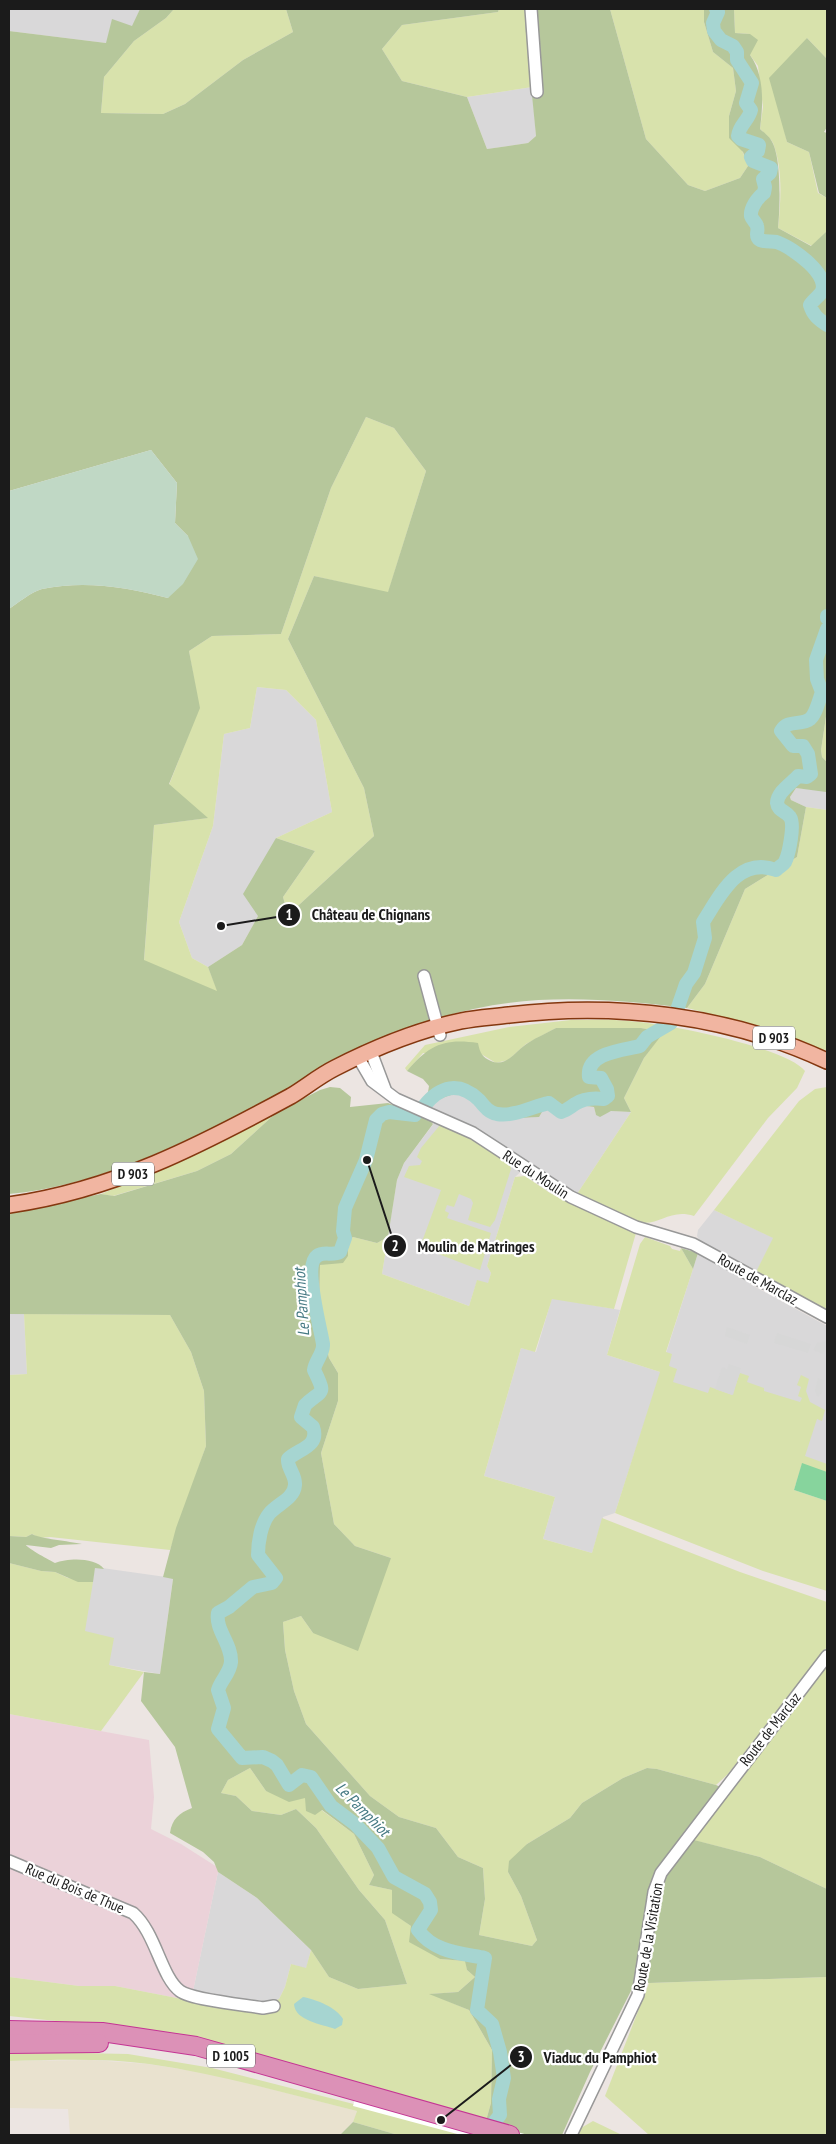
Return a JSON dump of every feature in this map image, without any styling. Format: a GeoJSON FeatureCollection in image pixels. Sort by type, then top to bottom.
{"type":"FeatureCollection","features":[{"type":"Feature","properties":{"kind":"highway","name":"D 1005"},"geometry":{"type":"LineString","coordinates":[[10,2033],[102,2032],[162,2039],[196,2046],[488,2135]]}},
{"type":"Feature","properties":{"kind":"highway","name":"D 1005"},"geometry":{"type":"LineString","coordinates":[[356,2096],[510,2135]]}},
{"type":"Feature","properties":{"kind":"main road","name":"D 903"},"geometry":{"type":"LineString","coordinates":[[9,1205],[84,1190],[141,1171],[197,1146],[294,1094],[327,1072],[468,1020],[550,1011],[615,1010],[663,1015],[718,1026],[827,1067]]}},
{"type":"Feature","properties":{"kind":"street"},"geometry":{"type":"LineString","coordinates":[[531,9],[537,92]]}},
{"type":"Feature","properties":{"kind":"street"},"geometry":{"type":"LineString","coordinates":[[424,976],[439,1031]]}},
{"type":"Feature","properties":{"kind":"street","name":"Rue du Moulin"},"geometry":{"type":"LineString","coordinates":[[367,1058],[374,1083],[404,1104],[472,1133],[550,1184],[590,1207],[641,1229],[688,1242]]}},
{"type":"Feature","properties":{"kind":"street","name":"Route de Marclaz"},"geometry":{"type":"LineString","coordinates":[[688,1242],[827,1317]]}},
{"type":"Feature","properties":{"kind":"street","name":"Route de Marclaz"},"geometry":{"type":"LineString","coordinates":[[713,1802],[827,1656]]}},
{"type":"Feature","properties":{"kind":"street","name":"Route de la Visitation"},"geometry":{"type":"LineString","coordinates":[[571,2135],[638,1995],[654,1892],[658,1879],[669,1860],[713,1802]]}},
{"type":"Feature","properties":{"kind":"street","name":"Rue du Bois de Thue"},"geometry":{"type":"LineString","coordinates":[[9,1861],[132,1913],[146,1928],[174,1984],[184,1994],[263,2008],[274,2006]]}},
{"type":"Feature","properties":{"kind":"shaded area"},"geometry":{"type":"Polygon","coordinates":[[[9,9],[140,9],[133,26],[106,43],[9,31],[9,9]]]}},
{"type":"Feature","properties":{"kind":"shaded area"},"geometry":{"type":"Polygon","coordinates":[[[532,87],[536,136],[528,143],[487,149],[467,97],[532,87]]]}},
{"type":"Feature","properties":{"kind":"shaded area"},"geometry":{"type":"Polygon","coordinates":[[[257,687],[286,690],[316,720],[332,812],[276,838],[258,916],[242,945],[208,967],[192,958],[179,922],[213,826],[224,734],[250,728],[257,687]]]}},
{"type":"Feature","properties":{"kind":"shaded area"},"geometry":{"type":"Polygon","coordinates":[[[827,781],[827,810],[806,807],[791,800],[790,797],[796,788],[826,791],[827,781]]]}},
{"type":"Feature","properties":{"kind":"shaded area"},"geometry":{"type":"Polygon","coordinates":[[[458,1093],[478,1101],[486,1112],[545,1107],[571,1114],[579,1105],[594,1107],[596,1115],[611,1111],[631,1112],[577,1194],[528,1165],[515,1177],[487,1266],[491,1273],[488,1284],[477,1281],[469,1306],[382,1274],[397,1180],[404,1163],[441,1114],[427,1108],[442,1096],[458,1093]]]}},
{"type":"Feature","properties":{"kind":"shaded area"},"geometry":{"type":"Polygon","coordinates":[[[714,1210],[774,1238],[750,1284],[827,1326],[827,1501],[652,1399],[615,1513],[603,1517],[592,1553],[543,1539],[555,1497],[484,1476],[521,1348],[536,1352],[552,1298],[620,1310],[607,1355],[660,1372],[701,1244],[697,1236],[698,1230],[714,1210]]]}},
{"type":"Feature","properties":{"kind":"shaded area"},"geometry":{"type":"Polygon","coordinates":[[[9,1314],[24,1314],[27,1374],[9,1375],[9,1314]]]}},
{"type":"Feature","properties":{"kind":"shaded area"},"geometry":{"type":"Polygon","coordinates":[[[727,1327],[750,1335],[747,1344],[725,1336],[727,1327]]]}},
{"type":"Feature","properties":{"kind":"shaded area"},"geometry":{"type":"Polygon","coordinates":[[[777,1333],[811,1344],[808,1353],[774,1343],[777,1333]]]}},
{"type":"Feature","properties":{"kind":"shaded area"},"geometry":{"type":"Polygon","coordinates":[[[827,1341],[823,1354],[813,1350],[817,1343],[827,1341]]]}},
{"type":"Feature","properties":{"kind":"shaded area"},"geometry":{"type":"Polygon","coordinates":[[[729,1364],[741,1368],[733,1395],[715,1389],[722,1367],[727,1369],[729,1364]]]}},
{"type":"Feature","properties":{"kind":"shaded area"},"geometry":{"type":"Polygon","coordinates":[[[818,1378],[824,1380],[822,1393],[817,1397],[815,1390],[818,1378]]]}},
{"type":"Feature","properties":{"kind":"shaded area"},"geometry":{"type":"Polygon","coordinates":[[[95,1567],[173,1578],[160,1674],[109,1665],[84,1631],[95,1567]]]}},
{"type":"Feature","properties":{"kind":"shaded area"},"geometry":{"type":"Polygon","coordinates":[[[9,1714],[149,1740],[154,1797],[151,1829],[181,1844],[217,1867],[218,1872],[193,1991],[182,1999],[115,1986],[79,1986],[9,1977],[9,1714]]]}},
{"type":"Feature","properties":{"kind":"shaded area"},"geometry":{"type":"Polygon","coordinates":[[[218,1872],[257,1898],[311,1950],[306,1969],[291,1964],[285,1987],[279,1999],[266,2004],[193,1991],[218,1872]]]}},
{"type":"Feature","properties":{"kind":"shaded area"},"geometry":{"type":"Polygon","coordinates":[[[92,2060],[148,2064],[212,2074],[357,2111],[353,2122],[340,2135],[70,2135],[68,2109],[9,2108],[9,2061],[92,2060]]]}},
{"type":"Feature","properties":{"kind":"green space"},"geometry":{"type":"Polygon","coordinates":[[[140,9],[174,9],[166,18],[134,41],[104,77],[101,113],[163,114],[185,104],[243,60],[293,32],[286,9],[499,9],[498,12],[402,25],[382,49],[402,81],[467,97],[487,149],[528,143],[536,136],[525,23],[526,9],[610,9],[646,139],[688,185],[705,191],[740,178],[748,166],[743,152],[729,138],[729,116],[736,91],[733,68],[713,52],[704,22],[704,9],[734,9],[735,33],[750,34],[758,40],[750,55],[761,81],[762,110],[760,129],[771,140],[775,148],[779,170],[778,228],[811,246],[827,231],[827,710],[821,750],[822,757],[827,762],[826,792],[796,788],[790,797],[791,800],[806,807],[797,857],[745,889],[705,984],[687,1008],[619,1001],[552,1000],[486,1006],[453,1014],[398,1034],[236,1116],[147,1158],[55,1187],[9,1194],[9,609],[38,590],[58,586],[106,586],[168,598],[188,536],[175,523],[177,483],[151,450],[9,491],[9,31],[106,43],[112,19],[132,26],[140,9]],[[366,417],[331,488],[281,634],[212,636],[189,651],[200,708],[169,784],[208,818],[154,825],[144,960],[217,991],[208,967],[242,945],[258,916],[243,894],[276,838],[315,851],[283,897],[288,915],[374,836],[364,788],[288,639],[314,576],[388,592],[426,471],[394,428],[366,417]]]}},
{"type":"Feature","properties":{"kind":"green space"},"geometry":{"type":"Polygon","coordinates":[[[174,9],[286,9],[293,32],[243,60],[185,104],[163,114],[101,113],[104,77],[134,41],[166,18],[174,9]]]}},
{"type":"Feature","properties":{"kind":"green space"},"geometry":{"type":"Polygon","coordinates":[[[499,9],[526,9],[525,23],[532,87],[467,97],[402,81],[382,49],[402,25],[498,12],[499,9]]]}},
{"type":"Feature","properties":{"kind":"green space"},"geometry":{"type":"Polygon","coordinates":[[[610,9],[704,9],[704,22],[713,52],[733,68],[736,91],[729,116],[748,166],[740,178],[705,191],[688,185],[646,139],[610,9]]]}},
{"type":"Feature","properties":{"kind":"green space"},"geometry":{"type":"Polygon","coordinates":[[[734,9],[827,9],[827,59],[807,38],[781,115],[787,142],[809,152],[818,193],[827,198],[827,231],[812,246],[778,228],[780,174],[776,153],[772,141],[760,129],[763,107],[758,66],[750,55],[750,34],[735,33],[734,9]]]}},
{"type":"Feature","properties":{"kind":"green space"},"geometry":{"type":"Polygon","coordinates":[[[807,38],[827,59],[827,127],[824,132],[827,133],[827,198],[819,193],[809,152],[787,142],[769,78],[807,38]]]}},
{"type":"Feature","properties":{"kind":"green space"},"geometry":{"type":"Polygon","coordinates":[[[366,417],[394,428],[426,471],[388,593],[314,576],[288,639],[364,788],[374,836],[288,915],[283,897],[315,851],[276,838],[332,812],[316,720],[286,690],[257,687],[250,728],[224,734],[213,826],[179,922],[192,958],[208,967],[218,992],[144,961],[154,825],[207,818],[169,785],[199,708],[189,651],[212,636],[281,634],[331,488],[366,417]]]}},
{"type":"Feature","properties":{"kind":"green space"},"geometry":{"type":"Polygon","coordinates":[[[151,450],[177,483],[175,523],[188,536],[198,559],[183,584],[168,598],[106,586],[58,586],[38,590],[9,609],[9,491],[151,450]]]}},
{"type":"Feature","properties":{"kind":"green space"},"geometry":{"type":"Polygon","coordinates":[[[827,710],[827,762],[822,757],[821,750],[827,710]]]}},
{"type":"Feature","properties":{"kind":"green space"},"geometry":{"type":"Polygon","coordinates":[[[806,807],[827,810],[826,1050],[815,1048],[755,1025],[687,1008],[705,984],[745,889],[797,857],[806,807]]]}},
{"type":"Feature","properties":{"kind":"green space"},"geometry":{"type":"Polygon","coordinates":[[[571,1020],[629,1021],[694,1031],[775,1053],[794,1062],[805,1071],[797,1088],[768,1118],[694,1216],[678,1214],[652,1222],[638,1222],[577,1194],[631,1112],[624,1098],[644,1058],[663,1032],[641,1028],[556,1028],[526,1044],[508,1060],[496,1063],[481,1054],[423,1053],[407,1071],[405,1068],[425,1045],[509,1027],[571,1020]]]}},
{"type":"Feature","properties":{"kind":"green space"},"geometry":{"type":"Polygon","coordinates":[[[556,1028],[641,1028],[664,1032],[644,1058],[624,1098],[631,1112],[611,1111],[600,1117],[596,1115],[594,1107],[579,1105],[571,1114],[561,1116],[545,1107],[539,1117],[501,1119],[490,1116],[473,1098],[459,1094],[439,1100],[427,1108],[422,1106],[427,1098],[429,1086],[423,1079],[407,1071],[430,1049],[438,1045],[456,1042],[478,1043],[485,1058],[497,1063],[502,1062],[531,1041],[556,1028]]]}},
{"type":"Feature","properties":{"kind":"green space"},"geometry":{"type":"Polygon","coordinates":[[[330,1087],[340,1088],[351,1097],[350,1107],[388,1103],[429,1119],[433,1124],[404,1163],[397,1180],[388,1237],[377,1243],[353,1237],[348,1241],[348,1256],[343,1263],[320,1265],[319,1318],[329,1358],[338,1373],[338,1401],[321,1453],[334,1524],[355,1546],[391,1558],[358,1651],[313,1633],[301,1616],[283,1622],[285,1650],[294,1691],[306,1724],[370,1796],[399,1817],[436,1828],[458,1857],[483,1868],[485,1899],[479,1935],[532,1946],[537,1940],[521,1896],[508,1872],[509,1861],[527,1844],[570,1818],[582,1803],[623,1778],[647,1768],[716,1785],[729,1791],[694,1840],[760,1857],[827,1889],[827,1977],[649,1983],[636,1981],[590,2072],[562,2135],[482,2135],[491,2103],[492,2050],[469,2010],[429,1994],[458,1992],[475,1977],[467,1970],[465,1961],[440,1959],[409,1942],[411,1926],[392,1913],[392,1890],[369,1885],[374,1875],[354,1834],[322,1810],[315,1815],[306,1811],[305,1798],[289,1802],[266,1791],[250,1768],[228,1780],[221,1793],[236,1796],[252,1811],[281,1815],[296,1809],[316,1828],[359,1890],[385,1920],[407,1984],[358,1989],[329,1977],[311,1950],[257,1898],[218,1872],[214,1862],[203,1852],[170,1833],[172,1824],[177,1817],[192,1808],[175,1747],[141,1701],[144,1672],[160,1674],[173,1579],[163,1577],[176,1528],[206,1446],[204,1391],[191,1352],[170,1315],[9,1314],[9,1217],[11,1212],[101,1194],[114,1196],[197,1171],[231,1154],[277,1112],[320,1090],[330,1087]]]}},
{"type":"Feature","properties":{"kind":"green space"},"geometry":{"type":"Polygon","coordinates":[[[827,1087],[827,1311],[756,1272],[773,1238],[714,1210],[799,1101],[815,1089],[827,1087]]]}},
{"type":"Feature","properties":{"kind":"green space"},"geometry":{"type":"Polygon","coordinates":[[[277,1112],[231,1154],[197,1171],[113,1196],[101,1194],[181,1161],[277,1112]]]}},
{"type":"Feature","properties":{"kind":"green space"},"geometry":{"type":"Polygon","coordinates":[[[440,1125],[475,1141],[510,1164],[511,1169],[495,1220],[490,1227],[468,1220],[473,1203],[471,1199],[459,1194],[454,1207],[447,1205],[445,1211],[449,1213],[447,1218],[491,1233],[480,1270],[420,1247],[441,1190],[404,1177],[409,1166],[420,1165],[422,1161],[417,1157],[421,1148],[440,1125]]]}},
{"type":"Feature","properties":{"kind":"green space"},"geometry":{"type":"Polygon","coordinates":[[[525,1176],[550,1193],[636,1233],[614,1309],[552,1299],[535,1352],[521,1348],[484,1476],[555,1497],[543,1539],[592,1553],[602,1518],[740,1572],[827,1602],[827,1647],[728,1774],[716,1785],[647,1768],[623,1778],[582,1803],[570,1818],[527,1844],[508,1872],[521,1896],[537,1940],[532,1946],[479,1935],[485,1899],[483,1868],[458,1857],[436,1828],[399,1817],[370,1796],[306,1724],[294,1691],[285,1650],[283,1622],[301,1616],[313,1633],[391,1558],[355,1546],[334,1524],[321,1453],[338,1401],[338,1373],[329,1358],[319,1317],[320,1265],[348,1256],[348,1241],[353,1237],[377,1243],[388,1237],[382,1274],[469,1306],[477,1280],[488,1283],[491,1273],[487,1266],[515,1177],[525,1176]]]}},
{"type":"Feature","properties":{"kind":"green space"},"geometry":{"type":"Polygon","coordinates":[[[645,1237],[670,1246],[672,1249],[680,1251],[681,1248],[693,1269],[666,1352],[672,1354],[669,1366],[677,1369],[673,1382],[708,1393],[710,1387],[732,1395],[740,1373],[749,1376],[747,1382],[764,1388],[764,1391],[800,1402],[802,1398],[798,1396],[801,1387],[797,1385],[801,1375],[809,1379],[806,1391],[810,1402],[825,1410],[822,1421],[817,1419],[805,1456],[827,1464],[827,1472],[802,1464],[794,1490],[827,1501],[827,1591],[763,1571],[615,1513],[660,1372],[607,1355],[640,1244],[645,1237]]]}},
{"type":"Feature","properties":{"kind":"green space"},"geometry":{"type":"Polygon","coordinates":[[[681,1248],[698,1253],[693,1269],[681,1248]]]}},
{"type":"Feature","properties":{"kind":"green space"},"geometry":{"type":"Polygon","coordinates":[[[24,1314],[170,1315],[191,1352],[204,1391],[206,1446],[170,1550],[50,1537],[40,1538],[32,1534],[26,1537],[9,1536],[9,1375],[27,1374],[24,1314]]]}},
{"type":"Feature","properties":{"kind":"green space"},"geometry":{"type":"Polygon","coordinates":[[[802,1463],[827,1472],[827,1501],[794,1490],[802,1463]]]}},
{"type":"Feature","properties":{"kind":"green space"},"geometry":{"type":"Polygon","coordinates":[[[32,1534],[48,1539],[82,1544],[59,1545],[51,1548],[26,1545],[55,1563],[67,1560],[81,1560],[94,1562],[104,1569],[95,1568],[93,1582],[78,1582],[55,1572],[41,1571],[9,1563],[9,1536],[26,1537],[32,1534]]]}},
{"type":"Feature","properties":{"kind":"green space"},"geometry":{"type":"Polygon","coordinates":[[[9,1563],[41,1571],[55,1572],[68,1578],[93,1582],[85,1631],[114,1638],[109,1665],[144,1672],[101,1731],[9,1714],[9,1563]]]}},
{"type":"Feature","properties":{"kind":"green space"},"geometry":{"type":"Polygon","coordinates":[[[827,1666],[827,1889],[760,1857],[693,1840],[827,1666]]]}},
{"type":"Feature","properties":{"kind":"green space"},"geometry":{"type":"Polygon","coordinates":[[[250,1768],[266,1791],[305,1798],[354,1834],[374,1875],[369,1885],[392,1890],[392,1912],[411,1926],[440,1959],[466,1961],[467,1970],[475,1977],[458,1992],[431,1994],[469,2010],[492,2050],[491,2103],[486,2121],[132,2029],[9,2016],[9,1977],[79,1986],[115,1986],[182,1999],[193,1991],[266,2004],[279,1999],[285,1987],[291,1964],[306,1968],[311,1950],[329,1977],[358,1989],[407,1984],[385,1920],[359,1890],[316,1828],[296,1809],[281,1815],[252,1811],[236,1796],[221,1793],[228,1780],[250,1768]]]}},
{"type":"Feature","properties":{"kind":"green space"},"geometry":{"type":"Polygon","coordinates":[[[827,1977],[827,2135],[649,2135],[605,2096],[649,1983],[827,1977]]]}},
{"type":"Feature","properties":{"kind":"green space"},"geometry":{"type":"Polygon","coordinates":[[[9,2053],[128,2054],[212,2068],[468,2135],[398,2135],[353,2122],[357,2111],[254,2085],[175,2068],[114,2061],[9,2061],[9,2053]]]}},
{"type":"Feature","properties":{"kind":"green space"},"geometry":{"type":"Polygon","coordinates":[[[593,2121],[622,2135],[578,2135],[581,2128],[593,2121]]]}},
{"type":"Feature","properties":{"kind":"green space"},"geometry":{"type":"Polygon","coordinates":[[[353,2122],[398,2135],[340,2135],[353,2122]]]}},
{"type":"Feature","properties":{"kind":"water"},"geometry":{"type":"Polygon","coordinates":[[[303,1997],[320,2002],[336,2011],[343,2019],[342,2025],[335,2029],[304,2018],[296,2010],[294,2004],[303,1997]]]}},
{"type":"Feature","properties":{"kind":"pier"},"geometry":{"type":"Polygon","coordinates":[[[358,2088],[528,2135],[461,2135],[353,2106],[358,2088]]]}},
{"type":"Feature","properties":{"kind":"waterway","name":"Le Pamphiot"},"geometry":{"type":"LineString","coordinates":[[716,9],[718,12],[713,23],[714,31],[721,40],[733,46],[737,52],[737,60],[752,83],[746,103],[751,110],[738,136],[741,139],[759,145],[758,151],[751,157],[753,161],[771,168],[770,173],[763,179],[764,193],[755,203],[751,213],[757,226],[757,237],[763,241],[777,242],[785,246],[816,271],[823,286],[821,293],[810,305],[816,316],[827,325]]}},
{"type":"Feature","properties":{"kind":"waterway","name":"Le Pamphiot"},"geometry":{"type":"LineString","coordinates":[[677,1010],[686,984],[694,973],[705,938],[703,922],[716,901],[741,873],[763,867],[776,870],[787,858],[792,826],[790,817],[779,808],[777,803],[779,795],[798,776],[807,777],[811,774],[808,754],[803,746],[793,746],[781,731],[787,725],[810,719],[816,710],[822,692],[817,679],[816,660],[827,629]]}},
{"type":"Feature","properties":{"kind":"waterway","name":"Le Pamphiot"},"geometry":{"type":"LineString","coordinates":[[424,1106],[437,1094],[450,1088],[457,1088],[472,1094],[491,1112],[503,1115],[517,1113],[549,1103],[561,1112],[582,1101],[604,1099],[608,1096],[607,1089],[601,1078],[589,1077],[590,1069],[594,1062],[600,1057],[616,1051],[640,1046],[647,1037],[671,1023]]}},
{"type":"Feature","properties":{"kind":"waterway","name":"Le Pamphiot"},"geometry":{"type":"LineString","coordinates":[[415,1115],[389,1112],[382,1114],[376,1120],[366,1160],[345,1208],[343,1231],[345,1238],[340,1252],[319,1255],[313,1262],[312,1284],[323,1344],[314,1370],[321,1391],[305,1405],[301,1417],[313,1427],[313,1439],[307,1447],[288,1459],[295,1481],[294,1490],[288,1498],[272,1510],[264,1523],[261,1533],[258,1555],[276,1578],[272,1583],[253,1587],[229,1607],[218,1613],[219,1625],[231,1655],[229,1670],[218,1690],[224,1708],[218,1729],[242,1758],[263,1757],[272,1761],[277,1765],[289,1785],[302,1775],[311,1777],[331,1806],[355,1824],[378,1848],[394,1877],[425,1894],[430,1902],[431,1910],[418,1930],[424,1937],[439,1947],[457,1953],[485,1958],[477,2010],[492,2024],[500,2052],[504,2078],[499,2099],[500,2115],[488,2130],[490,2135]]}},
{"type":"Feature","properties":{"kind":"place","name":"Château de Chignans"},"geometry":{"type":"Point","coordinates":[221,926]}},
{"type":"Feature","properties":{"kind":"place","name":"Moulin de Matringes"},"geometry":{"type":"Point","coordinates":[367,1160]}},
{"type":"Feature","properties":{"kind":"place","name":"Viaduc du Pamphiot"},"geometry":{"type":"Point","coordinates":[441,2120]}}]}
